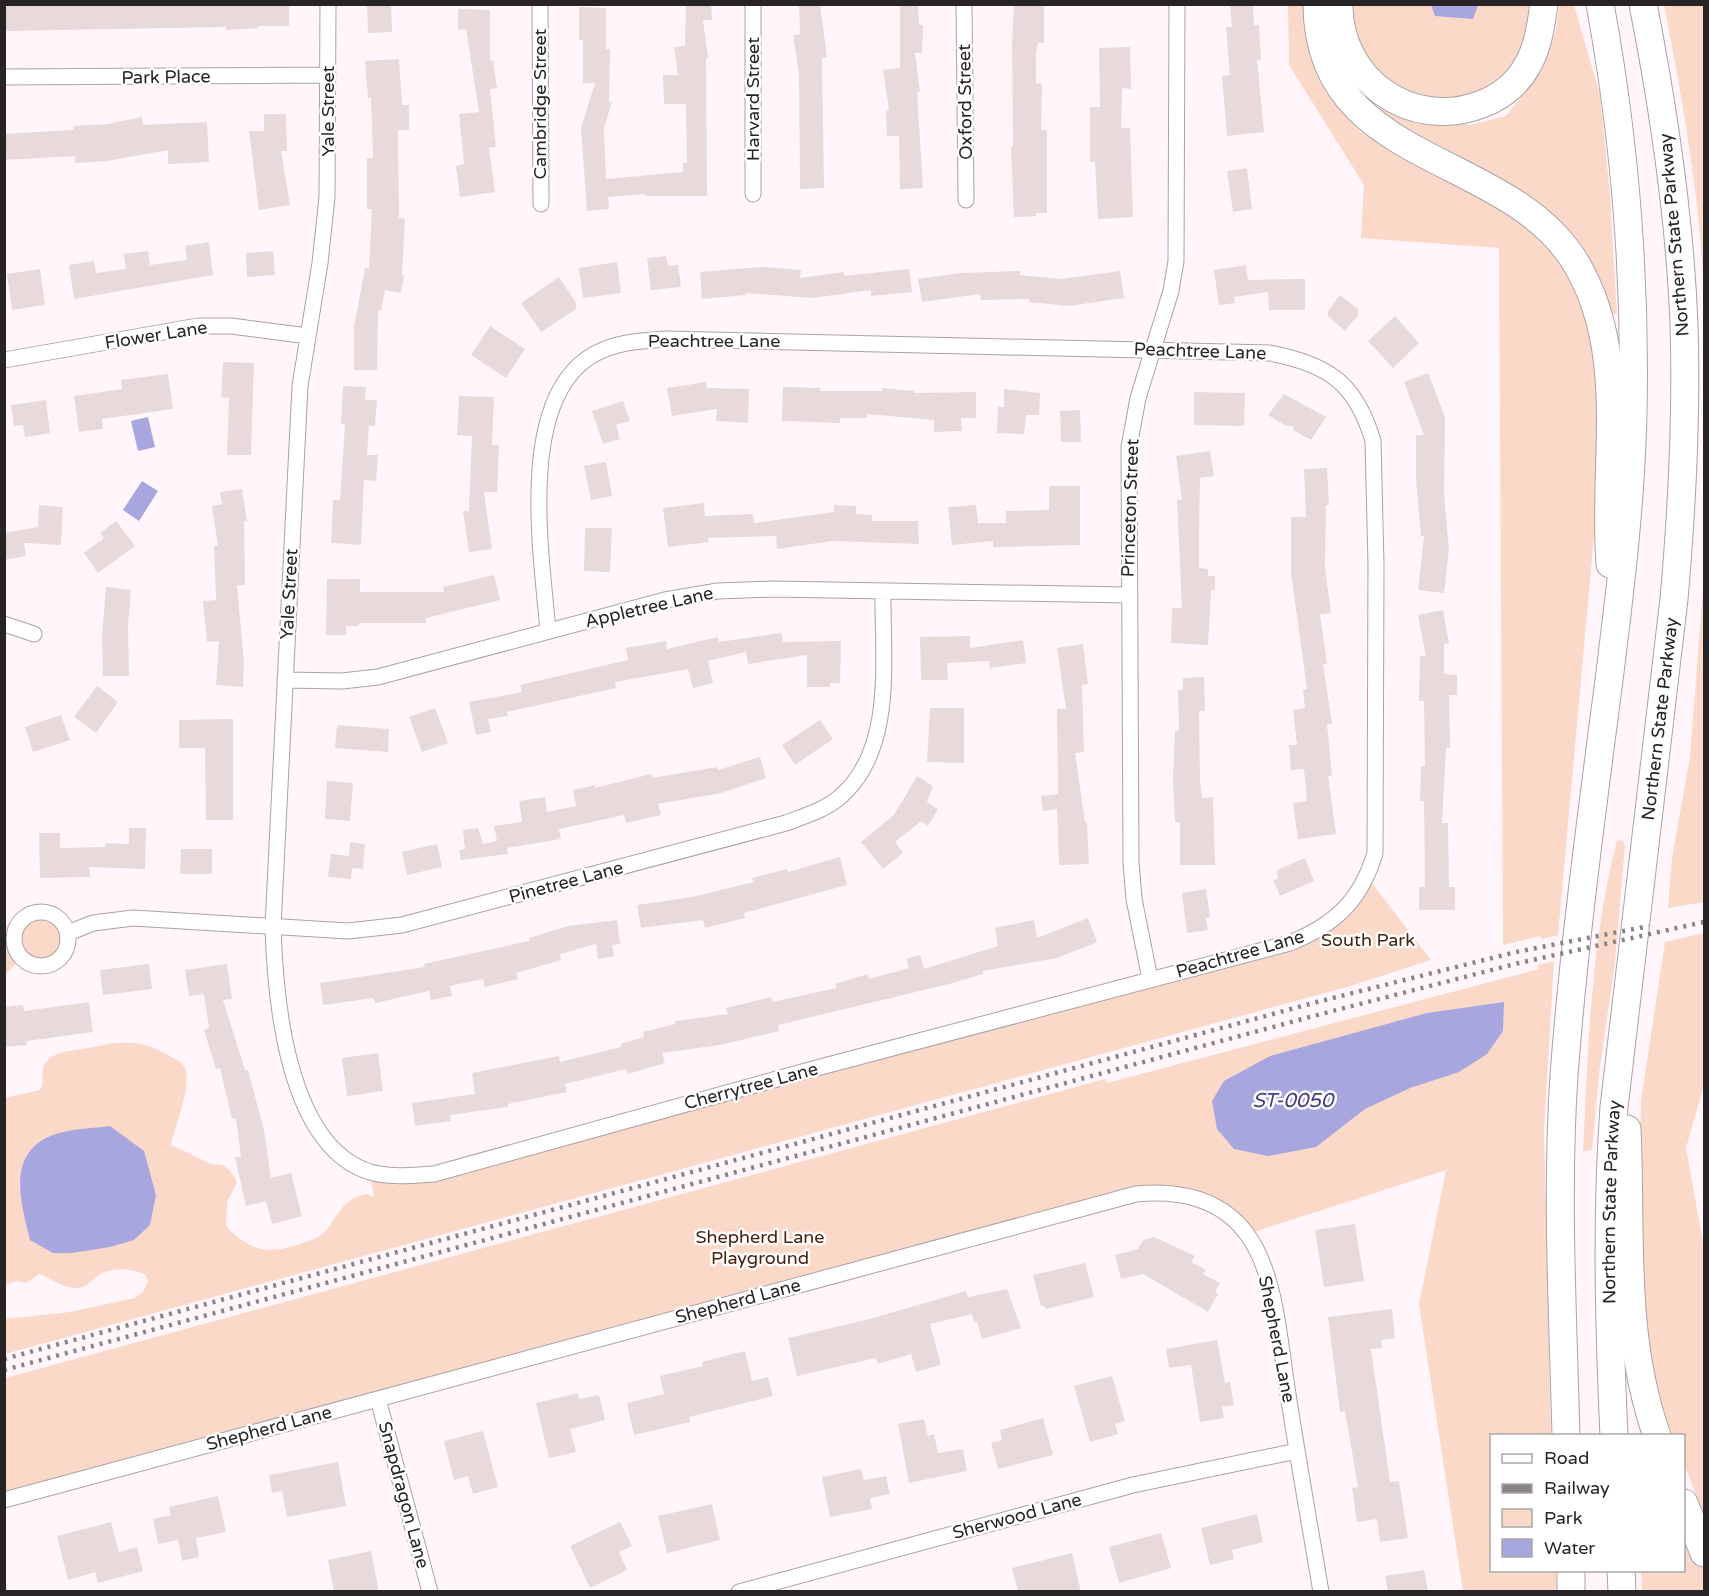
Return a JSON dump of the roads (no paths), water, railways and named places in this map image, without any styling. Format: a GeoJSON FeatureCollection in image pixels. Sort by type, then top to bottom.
{"type":"FeatureCollection","features":[{"type":"Feature","properties":{"kind":"highway"},"geometry":{"type":"LineString","coordinates":[[1317,4],[1318,30],[1324,58],[1337,84],[1355,107],[1393,137],[1528,212],[1563,246],[1582,276],[1596,313],[1608,381],[1611,461],[1606,521],[1615,631]]}},
{"type":"Feature","properties":{"kind":"highway"},"geometry":{"type":"LineString","coordinates":[[1339,4],[1344,39],[1362,75],[1381,92],[1404,105],[1444,112],[1469,108],[1490,100],[1520,77],[1534,52],[1544,4]]}},
{"type":"Feature","properties":{"kind":"highway"},"geometry":{"type":"LineString","coordinates":[[1566,1434],[1561,1195],[1564,1077],[1580,921],[1615,631],[1629,487],[1634,344],[1632,273],[1623,156],[1600,4]]}},
{"type":"Feature","properties":{"kind":"highway","name":"Northern State Parkway"},"geometry":{"type":"LineString","coordinates":[[1614,1434],[1609,1311],[1609,1176],[1622,1041],[1674,599],[1680,519],[1684,394],[1682,303],[1673,190],[1664,120],[1643,4]]}},
{"type":"Feature","properties":{"kind":"highway"},"geometry":{"type":"LineString","coordinates":[[1622,1041],[1629,1174],[1629,1292],[1641,1382],[1656,1434]]}},
{"type":"Feature","properties":{"kind":"highway"},"geometry":{"type":"LineString","coordinates":[[1685,1508],[1704,1552]]}},
{"type":"Feature","properties":{"kind":"highway"},"geometry":{"type":"LineString","coordinates":[[1570,1572],[1571,1592]]}},
{"type":"Feature","properties":{"kind":"highway"},"geometry":{"type":"LineString","coordinates":[[1621,1572],[1622,1592]]}},
{"type":"Feature","properties":{"kind":"street","name":"Yale Street"},"geometry":{"type":"LineString","coordinates":[[328,4],[327,197],[320,263],[300,386],[273,926],[274,967],[281,1014],[304,1108],[320,1136],[353,1163]]}},
{"type":"Feature","properties":{"kind":"street","name":"Cambridge Street"},"geometry":{"type":"LineString","coordinates":[[540,4],[541,204]]}},
{"type":"Feature","properties":{"kind":"street","name":"Harvard Street"},"geometry":{"type":"LineString","coordinates":[[753,4],[753,194]]}},
{"type":"Feature","properties":{"kind":"street","name":"Oxford Street"},"geometry":{"type":"LineString","coordinates":[[964,4],[966,200]]}},
{"type":"Feature","properties":{"kind":"street","name":"Princeton Street"},"geometry":{"type":"LineString","coordinates":[[1150,980],[1134,899],[1131,862],[1129,447],[1138,398],[1154,350],[1176,261],[1177,4]]}},
{"type":"Feature","properties":{"kind":"street","name":"Park Place"},"geometry":{"type":"LineString","coordinates":[[4,77],[328,75]]}},
{"type":"Feature","properties":{"kind":"street","name":"Flower Lane"},"geometry":{"type":"LineString","coordinates":[[4,360],[198,326],[231,326],[308,336]]}},
{"type":"Feature","properties":{"kind":"street","name":"Peachtree Lane"},"geometry":{"type":"LineString","coordinates":[[548,631],[540,524],[542,448],[546,426],[562,386],[586,359],[623,342],[667,339],[1270,352],[1305,360],[1324,368],[1350,393],[1368,425],[1373,441],[1377,564],[1376,841],[1368,878],[1348,907],[1313,933],[1290,943],[1150,980]]}},
{"type":"Feature","properties":{"kind":"street","name":"Appletree Lane"},"geometry":{"type":"LineString","coordinates":[[285,680],[342,681],[378,677],[665,600],[718,591],[773,588],[1128,595]]}},
{"type":"Feature","properties":{"kind":"street","name":"Pinetree Lane"},"geometry":{"type":"LineString","coordinates":[[68,933],[93,923],[133,918],[348,931],[402,925],[786,823],[826,807],[841,797],[859,776],[876,744],[881,720],[883,591]]}},
{"type":"Feature","properties":{"kind":"street"},"geometry":{"type":"LineString","coordinates":[[4,624],[34,634]]}},
{"type":"Feature","properties":{"kind":"street","name":"Cherrytree Lane"},"geometry":{"type":"LineString","coordinates":[[353,1163],[370,1172],[398,1176],[434,1174],[1150,980]]}},
{"type":"Feature","properties":{"kind":"street","name":"Shepherd Lane"},"geometry":{"type":"LineString","coordinates":[[4,1500],[1137,1194],[1167,1191],[1188,1194],[1221,1208],[1248,1234],[1261,1257],[1274,1309],[1321,1592]]}},
{"type":"Feature","properties":{"kind":"street","name":"Snapdragon Lane"},"geometry":{"type":"LineString","coordinates":[[378,1399],[430,1592]]}},
{"type":"Feature","properties":{"kind":"street","name":"Sherwood Lane"},"geometry":{"type":"LineString","coordinates":[[739,1592],[1133,1485],[1297,1451]]}},
{"type":"Feature","properties":{"kind":"water"},"geometry":{"type":"Polygon","coordinates":[[[1431,4],[1478,5],[1473,19],[1435,16],[1431,4]]]}},
{"type":"Feature","properties":{"kind":"water"},"geometry":{"type":"Polygon","coordinates":[[[148,417],[155,447],[138,451],[131,421],[148,417]]]}},
{"type":"Feature","properties":{"kind":"water"},"geometry":{"type":"Polygon","coordinates":[[[142,481],[158,491],[139,521],[123,510],[142,481]]]}},
{"type":"Feature","properties":{"kind":"water","name":"ST-0050"},"geometry":{"type":"Polygon","coordinates":[[[1504,1002],[1503,1031],[1487,1054],[1459,1072],[1410,1088],[1365,1109],[1316,1147],[1268,1156],[1234,1149],[1217,1129],[1212,1101],[1224,1081],[1270,1056],[1427,1013],[1504,1002]]]}},
{"type":"Feature","properties":{"kind":"water"},"geometry":{"type":"Polygon","coordinates":[[[110,1126],[144,1151],[156,1195],[150,1225],[134,1240],[110,1247],[72,1253],[53,1253],[30,1240],[23,1208],[20,1177],[23,1163],[30,1151],[42,1141],[59,1133],[110,1126]]]}},
{"type":"Feature","properties":{"kind":"railway"},"geometry":{"type":"LineString","coordinates":[[4,1370],[1321,1014],[1519,963],[1704,922]]}},
{"type":"Feature","properties":{"kind":"railway"},"geometry":{"type":"LineString","coordinates":[[4,1359],[1317,1002],[1516,952],[1649,926]]}},
{"type":"Feature","properties":{"kind":"park label","name":"South Park"},"geometry":{"type":"Point","coordinates":[1368,940]}},
{"type":"Feature","properties":{"kind":"park label","name":"Shepherd Lane Playground"},"geometry":{"type":"Point","coordinates":[760,1247]}}]}
